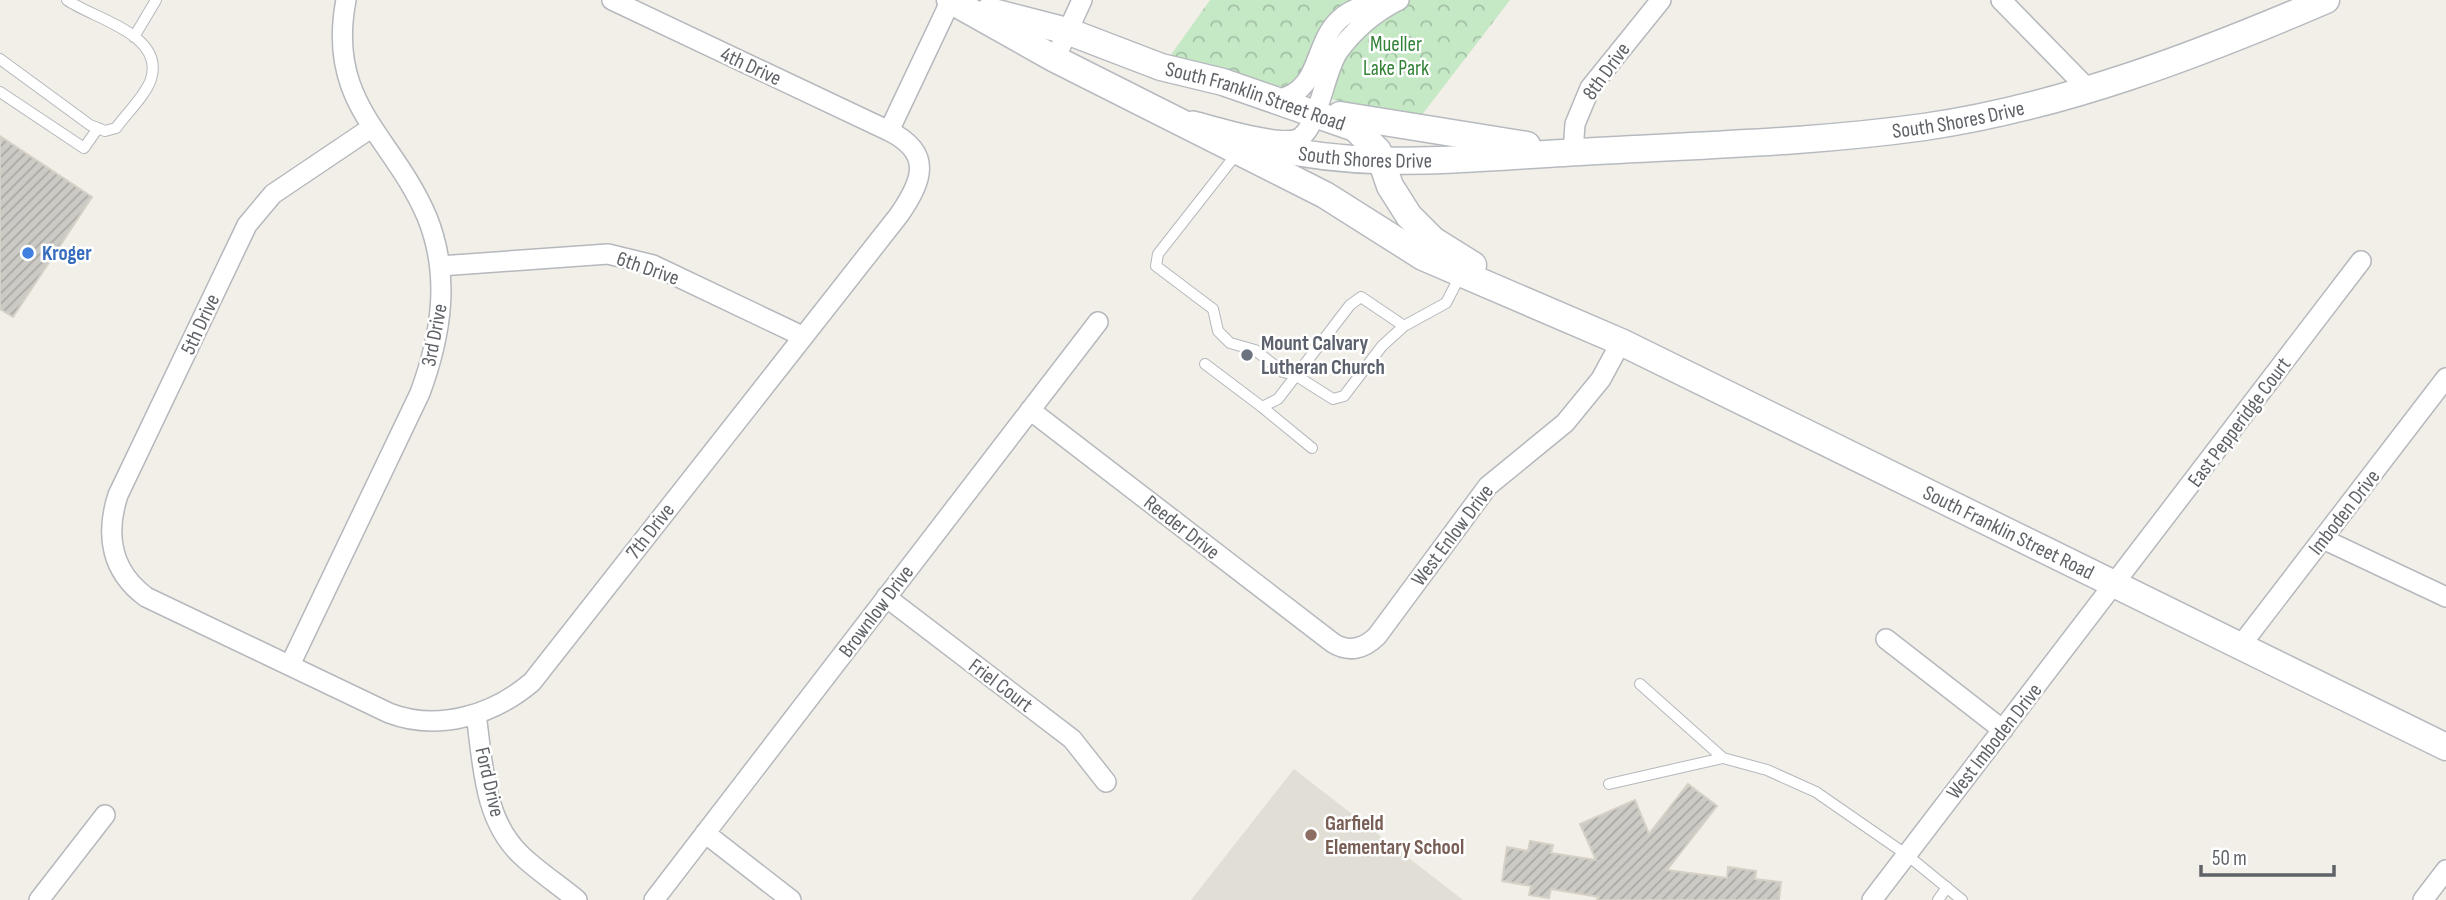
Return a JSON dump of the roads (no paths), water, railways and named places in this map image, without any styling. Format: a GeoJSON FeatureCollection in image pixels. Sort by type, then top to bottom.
{"type":"FeatureCollection","features":[{"type":"Feature","properties":{"kind":"street","name":"3rd Drive"},"geometry":{"type":"LineString","coordinates":[[290,665],[429,368],[440,319],[440,265],[425,215],[351,91],[344,41],[346,0]]}},
{"type":"Feature","properties":{"kind":"street","name":"4th Drive"},"geometry":{"type":"LineString","coordinates":[[612,0],[889,131]]}},
{"type":"Feature","properties":{"kind":"street"},"geometry":{"type":"LineString","coordinates":[[889,131],[950,0]]}},
{"type":"Feature","properties":{"kind":"street","name":"South Franklin Street Road"},"geometry":{"type":"LineString","coordinates":[[950,0],[1067,32],[1161,67],[1223,82],[1315,113],[1364,135],[1378,151],[1397,198],[1419,228],[1441,246],[1572,319]]}},
{"type":"Feature","properties":{"kind":"street","name":"South Franklin Street Road"},"geometry":{"type":"LineString","coordinates":[[950,0],[1055,59],[1325,195],[1399,244],[1461,274],[1621,342],[1867,464],[2117,583],[2446,747]]}},
{"type":"Feature","properties":{"kind":"street"},"geometry":{"type":"LineString","coordinates":[[1055,59],[1082,0]]}},
{"type":"Feature","properties":{"kind":"street"},"geometry":{"type":"LineString","coordinates":[[1277,100],[1294,95],[1307,84],[1324,39],[1345,14],[1363,4],[1401,0]]}},
{"type":"Feature","properties":{"kind":"street"},"geometry":{"type":"LineString","coordinates":[[1162,114],[1285,141],[1294,140],[1308,132],[1327,72],[1338,51],[1366,22],[1401,0]]}},
{"type":"Feature","properties":{"kind":"street","name":"8th Drive"},"geometry":{"type":"LineString","coordinates":[[1573,152],[1575,124],[1590,88],[1661,0]]}},
{"type":"Feature","properties":{"kind":"street"},"geometry":{"type":"LineString","coordinates":[[2001,0],[2087,88]]}},
{"type":"Feature","properties":{"kind":"street","name":"South Shores Drive"},"geometry":{"type":"LineString","coordinates":[[1162,114],[1274,149],[1334,160],[1425,162],[1573,152],[1748,145],[1926,126],[2018,108],[2226,43],[2326,0]]}},
{"type":"Feature","properties":{"kind":"street","name":"South Shores Drive"},"geometry":{"type":"LineString","coordinates":[[1315,113],[1375,119],[1573,152]]}},
{"type":"Feature","properties":{"kind":"street","name":"5th Drive"},"geometry":{"type":"LineString","coordinates":[[121,571],[110,537],[110,522],[118,495],[247,225],[262,205],[289,182],[371,128]]}},
{"type":"Feature","properties":{"kind":"street","name":"7th Drive"},"geometry":{"type":"LineString","coordinates":[[121,571],[136,589],[153,601],[401,718],[427,722],[476,714],[509,700],[531,682],[899,215],[920,177],[919,158],[914,148],[889,131]]}},
{"type":"Feature","properties":{"kind":"street"},"geometry":{"type":"LineString","coordinates":[[1397,198],[1402,174],[1425,162]]}},
{"type":"Feature","properties":{"kind":"street","name":"6th Drive"},"geometry":{"type":"LineString","coordinates":[[440,265],[608,254],[653,265],[803,336]]}},
{"type":"Feature","properties":{"kind":"street","name":"East Pepperidge Court"},"geometry":{"type":"LineString","coordinates":[[2117,583],[2361,261]]}},
{"type":"Feature","properties":{"kind":"street","name":"Brownlow Drive"},"geometry":{"type":"LineString","coordinates":[[654,900],[1098,322]]}},
{"type":"Feature","properties":{"kind":"street","name":"West Enlow Drive"},"geometry":{"type":"LineString","coordinates":[[1333,643],[1354,649],[1373,640],[1488,486],[1565,423],[1601,379],[1621,342]]}},
{"type":"Feature","properties":{"kind":"street","name":"Imboden Drive"},"geometry":{"type":"LineString","coordinates":[[2241,645],[2446,378]]}},
{"type":"Feature","properties":{"kind":"street","name":"Reeder Drive"},"geometry":{"type":"LineString","coordinates":[[1030,410],[1333,643]]}},
{"type":"Feature","properties":{"kind":"street"},"geometry":{"type":"LineString","coordinates":[[2323,539],[2446,597]]}},
{"type":"Feature","properties":{"kind":"street","name":"West Imboden Drive"},"geometry":{"type":"LineString","coordinates":[[1872,900],[2117,583]]}},
{"type":"Feature","properties":{"kind":"street","name":"Friel Court"},"geometry":{"type":"LineString","coordinates":[[886,597],[1072,739],[1106,782]]}},
{"type":"Feature","properties":{"kind":"street"},"geometry":{"type":"LineString","coordinates":[[1886,639],[2003,730]]}},
{"type":"Feature","properties":{"kind":"street","name":"Ford Drive"},"geometry":{"type":"LineString","coordinates":[[476,714],[489,801],[496,821],[521,855],[578,900]]}},
{"type":"Feature","properties":{"kind":"street"},"geometry":{"type":"LineString","coordinates":[[39,900],[105,815]]}},
{"type":"Feature","properties":{"kind":"street"},"geometry":{"type":"LineString","coordinates":[[705,834],[791,900]]}},
{"type":"Feature","properties":{"kind":"street"},"geometry":{"type":"LineString","coordinates":[[2423,900],[2446,870]]}},
{"type":"Feature","properties":{"kind":"lane"},"geometry":{"type":"LineString","coordinates":[[0,59],[98,128],[105,131],[116,128],[151,79],[152,56],[142,41],[66,0]]}},
{"type":"Feature","properties":{"kind":"lane"},"geometry":{"type":"LineString","coordinates":[[134,37],[156,0]]}},
{"type":"Feature","properties":{"kind":"lane"},"geometry":{"type":"LineString","coordinates":[[0,92],[84,148],[98,128]]}},
{"type":"Feature","properties":{"kind":"lane"},"geometry":{"type":"LineString","coordinates":[[1238,151],[1158,254],[1156,266],[1213,309],[1218,331],[1230,343],[1255,350],[1283,372],[1295,375],[1333,399],[1344,396],[1382,346],[1404,326],[1446,303],[1461,274]]}},
{"type":"Feature","properties":{"kind":"lane"},"geometry":{"type":"LineString","coordinates":[[1262,407],[1278,399],[1350,305],[1361,297],[1404,326]]}},
{"type":"Feature","properties":{"kind":"lane"},"geometry":{"type":"LineString","coordinates":[[1205,364],[1312,448]]}},
{"type":"Feature","properties":{"kind":"lane"},"geometry":{"type":"LineString","coordinates":[[1640,684],[1723,758],[1767,770],[1816,792],[1907,855],[1962,900]]}},
{"type":"Feature","properties":{"kind":"lane"},"geometry":{"type":"LineString","coordinates":[[1609,784],[1723,758]]}},
{"type":"Feature","properties":{"kind":"lane"},"geometry":{"type":"LineString","coordinates":[[1938,900],[1947,887]]}},
{"type":"Feature","properties":{"kind":"place","name":"Kroger"},"geometry":{"type":"Point","coordinates":[28,253]}},
{"type":"Feature","properties":{"kind":"place","name":"Mount Calvary Lutheran Church"},"geometry":{"type":"Point","coordinates":[1247,355]}},
{"type":"Feature","properties":{"kind":"place","name":"Garfield Elementary School"},"geometry":{"type":"Point","coordinates":[1311,835]}},
{"type":"Feature","properties":{"kind":"park label","name":"Mueller Lake Park"},"geometry":{"type":"Point","coordinates":[1396,56]}}]}
